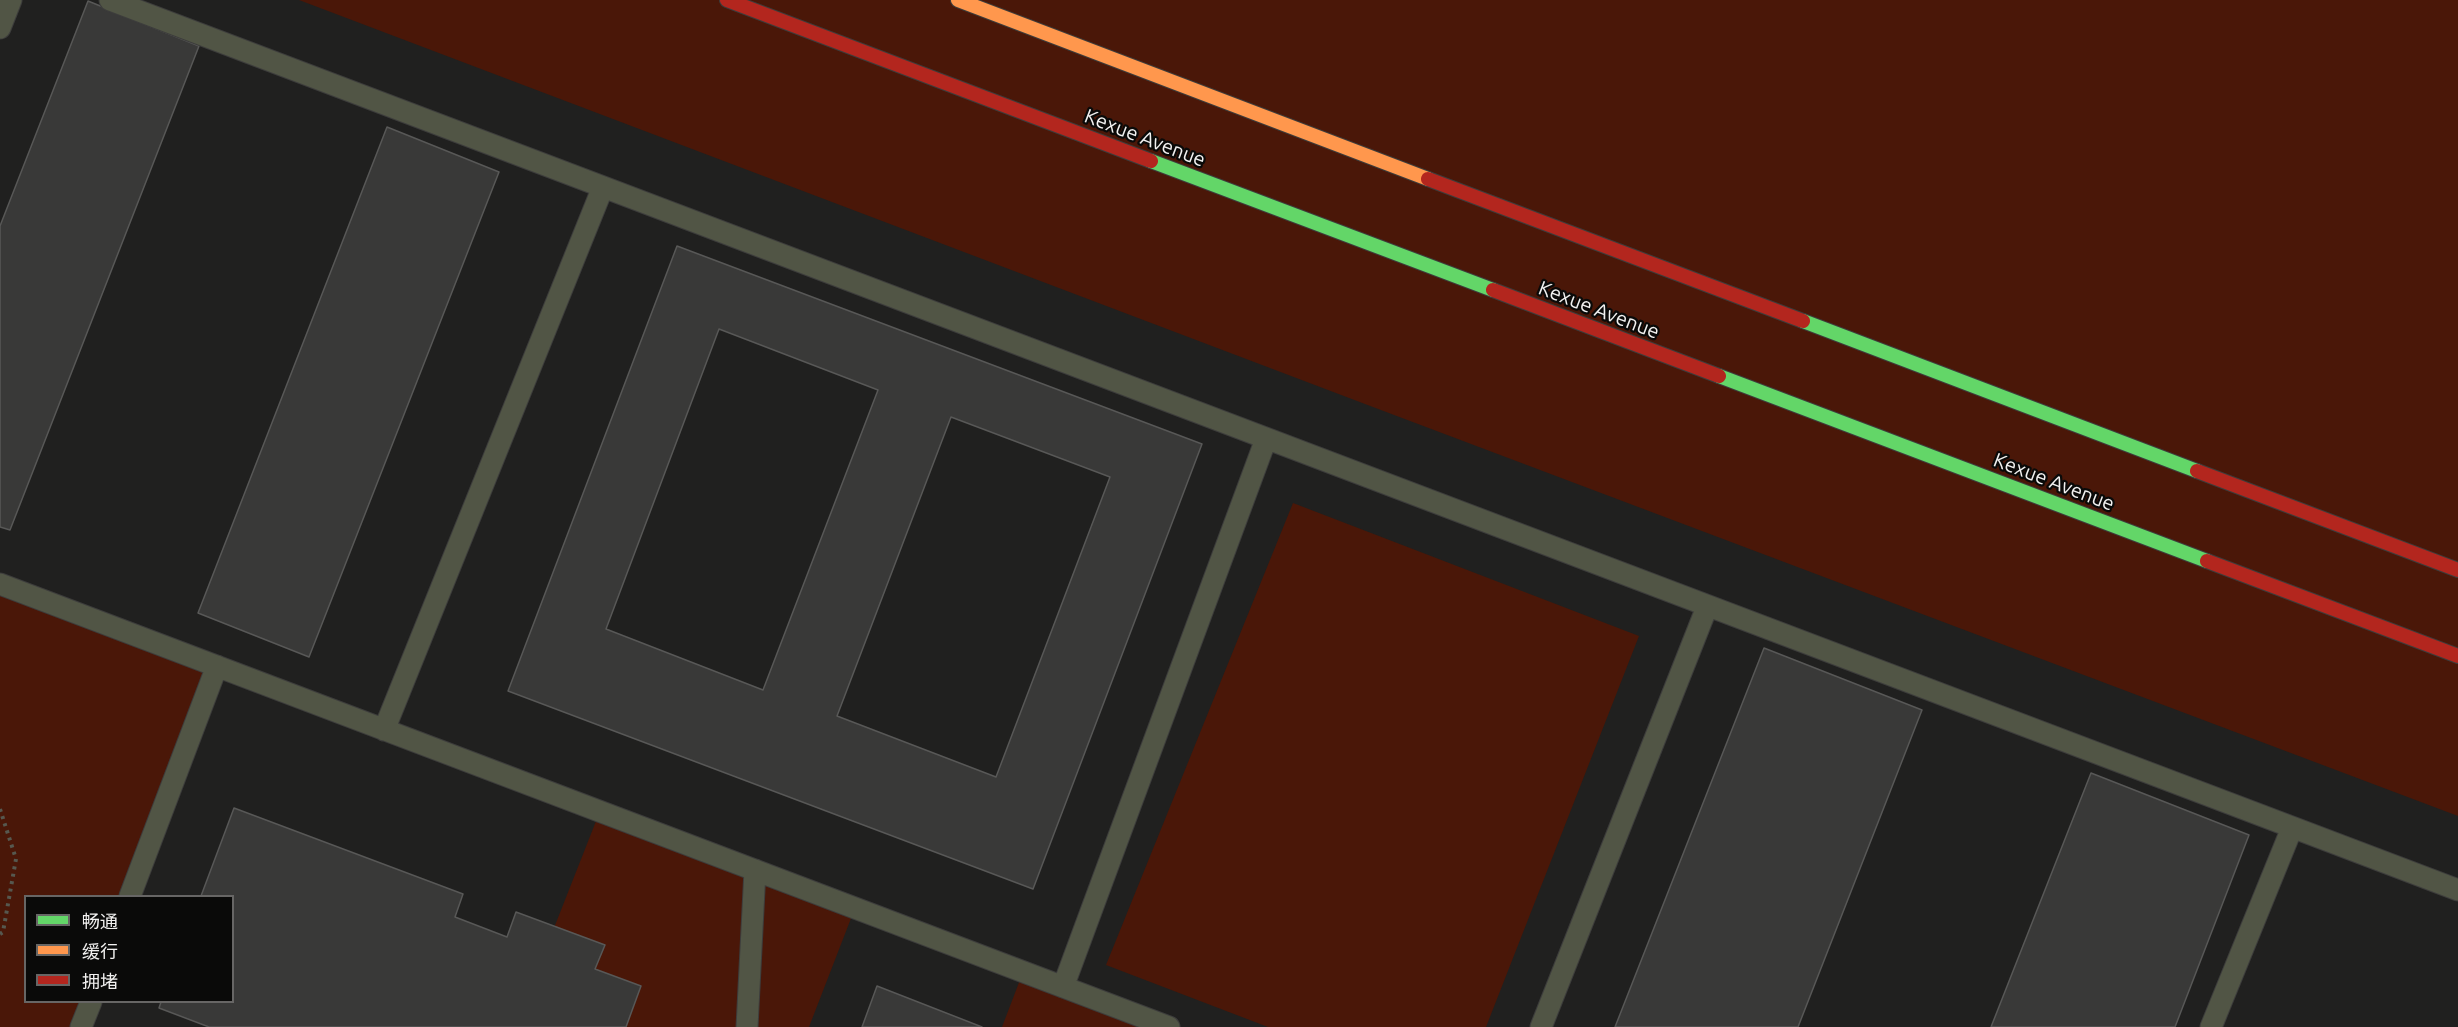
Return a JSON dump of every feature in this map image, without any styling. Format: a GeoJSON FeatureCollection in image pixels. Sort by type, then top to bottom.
{"type":"FeatureCollection","features":[{"type":"Feature","properties":{"kind":"main road","name":"Kexue Avenue"},"geometry":{"type":"LineString","coordinates":[[726,0],[2458,656]]}},
{"type":"Feature","properties":{"kind":"main road"},"geometry":{"type":"LineString","coordinates":[[958,0],[2458,570]]}},
{"type":"Feature","properties":{"kind":"lane"},"geometry":{"type":"LineString","coordinates":[[0,28],[11,0]]}},
{"type":"Feature","properties":{"kind":"lane"},"geometry":{"type":"LineString","coordinates":[[110,0],[2458,890]]}},
{"type":"Feature","properties":{"kind":"lane"},"geometry":{"type":"LineString","coordinates":[[384,730],[603,187]]}},
{"type":"Feature","properties":{"kind":"lane"},"geometry":{"type":"LineString","coordinates":[[1063,987],[1266,439]]}},
{"type":"Feature","properties":{"kind":"lane"},"geometry":{"type":"LineString","coordinates":[[0,584],[1063,987],[1131,1020],[1168,1027]]}},
{"type":"Feature","properties":{"kind":"lane"},"geometry":{"type":"LineString","coordinates":[[1541,1027],[1707,607]]}},
{"type":"Feature","properties":{"kind":"lane"},"geometry":{"type":"LineString","coordinates":[[131,895],[217,666]]}},
{"type":"Feature","properties":{"kind":"lane"},"geometry":{"type":"LineString","coordinates":[[2211,1027],[2292,828]]}},
{"type":"Feature","properties":{"kind":"lane"},"geometry":{"type":"LineString","coordinates":[[747,1027],[755,870]]}},
{"type":"Feature","properties":{"kind":"lane"},"geometry":{"type":"LineString","coordinates":[[81,1027],[91,1003]]}},
{"type":"Feature","properties":{"kind":"path"},"geometry":{"type":"LineString","coordinates":[[0,809],[16,859],[3,932],[0,934]]}},
{"type":"Feature","properties":{"kind":"shaded area"},"geometry":{"type":"Polygon","coordinates":[[[299,0],[2458,0],[2458,816],[1365,404],[299,0]]]}},
{"type":"Feature","properties":{"kind":"shaded area"},"geometry":{"type":"Polygon","coordinates":[[[1293,503],[1639,636],[1486,1027],[1268,1027],[1106,965],[1293,503]]]}},
{"type":"Feature","properties":{"kind":"shaded area"},"geometry":{"type":"Polygon","coordinates":[[[0,584],[217,666],[130,895],[24,895],[24,1003],[91,1003],[81,1027],[0,1027],[0,584]]]}},
{"type":"Feature","properties":{"kind":"shaded area"},"geometry":{"type":"Polygon","coordinates":[[[600,811],[855,908],[809,1027],[515,1027],[600,811]]]}},
{"type":"Feature","properties":{"kind":"shaded area"},"geometry":{"type":"Polygon","coordinates":[[[1023,972],[1169,1027],[1002,1027],[1023,972]]]}},
{"type":"Feature","properties":{"kind":"building"},"geometry":{"type":"Polygon","coordinates":[[[88,1],[199,46],[10,530],[0,527],[0,226],[88,1]]]}},
{"type":"Feature","properties":{"kind":"building"},"geometry":{"type":"Polygon","coordinates":[[[387,127],[499,172],[309,657],[198,613],[387,127]]]}},
{"type":"Feature","properties":{"kind":"building"},"geometry":{"type":"Polygon","coordinates":[[[677,246],[1202,444],[1033,889],[508,691],[677,246]],[[719,329],[606,629],[763,690],[878,390],[719,329]],[[951,417],[837,716],[996,777],[1110,477],[951,417]]]}},
{"type":"Feature","properties":{"kind":"building"},"geometry":{"type":"Polygon","coordinates":[[[1764,648],[1922,710],[1798,1027],[1615,1027],[1764,648]]]}},
{"type":"Feature","properties":{"kind":"building"},"geometry":{"type":"Polygon","coordinates":[[[2091,773],[2249,835],[2175,1027],[1991,1027],[2091,773]]]}},
{"type":"Feature","properties":{"kind":"building"},"geometry":{"type":"Polygon","coordinates":[[[234,808],[463,894],[455,917],[507,937],[516,912],[605,945],[595,969],[641,986],[626,1027],[209,1027],[159,1008],[161,1003],[234,1003],[234,895],[201,895],[234,808]]]}},
{"type":"Feature","properties":{"kind":"building"},"geometry":{"type":"Polygon","coordinates":[[[877,986],[982,1027],[862,1027],[877,986]]]}},
{"type":"Feature","properties":{"kind":"traffic: fast"},"geometry":{"type":"LineString","coordinates":[[1151,161],[1493,290]]}},
{"type":"Feature","properties":{"kind":"traffic: fast"},"geometry":{"type":"LineString","coordinates":[[1803,321],[2197,471]]}},
{"type":"Feature","properties":{"kind":"traffic: fast"},"geometry":{"type":"LineString","coordinates":[[1719,376],[2207,561]]}},
{"type":"Feature","properties":{"kind":"traffic: slow"},"geometry":{"type":"LineString","coordinates":[[958,0],[1428,179]]}},
{"type":"Feature","properties":{"kind":"traffic: jam"},"geometry":{"type":"LineString","coordinates":[[727,0],[1151,161]]}},
{"type":"Feature","properties":{"kind":"traffic: jam"},"geometry":{"type":"LineString","coordinates":[[1428,179],[1803,321]]}},
{"type":"Feature","properties":{"kind":"traffic: jam"},"geometry":{"type":"LineString","coordinates":[[1493,290],[1719,376]]}},
{"type":"Feature","properties":{"kind":"traffic: jam"},"geometry":{"type":"LineString","coordinates":[[2197,471],[2458,570]]}},
{"type":"Feature","properties":{"kind":"traffic: jam"},"geometry":{"type":"LineString","coordinates":[[2207,561],[2458,656]]}}]}
